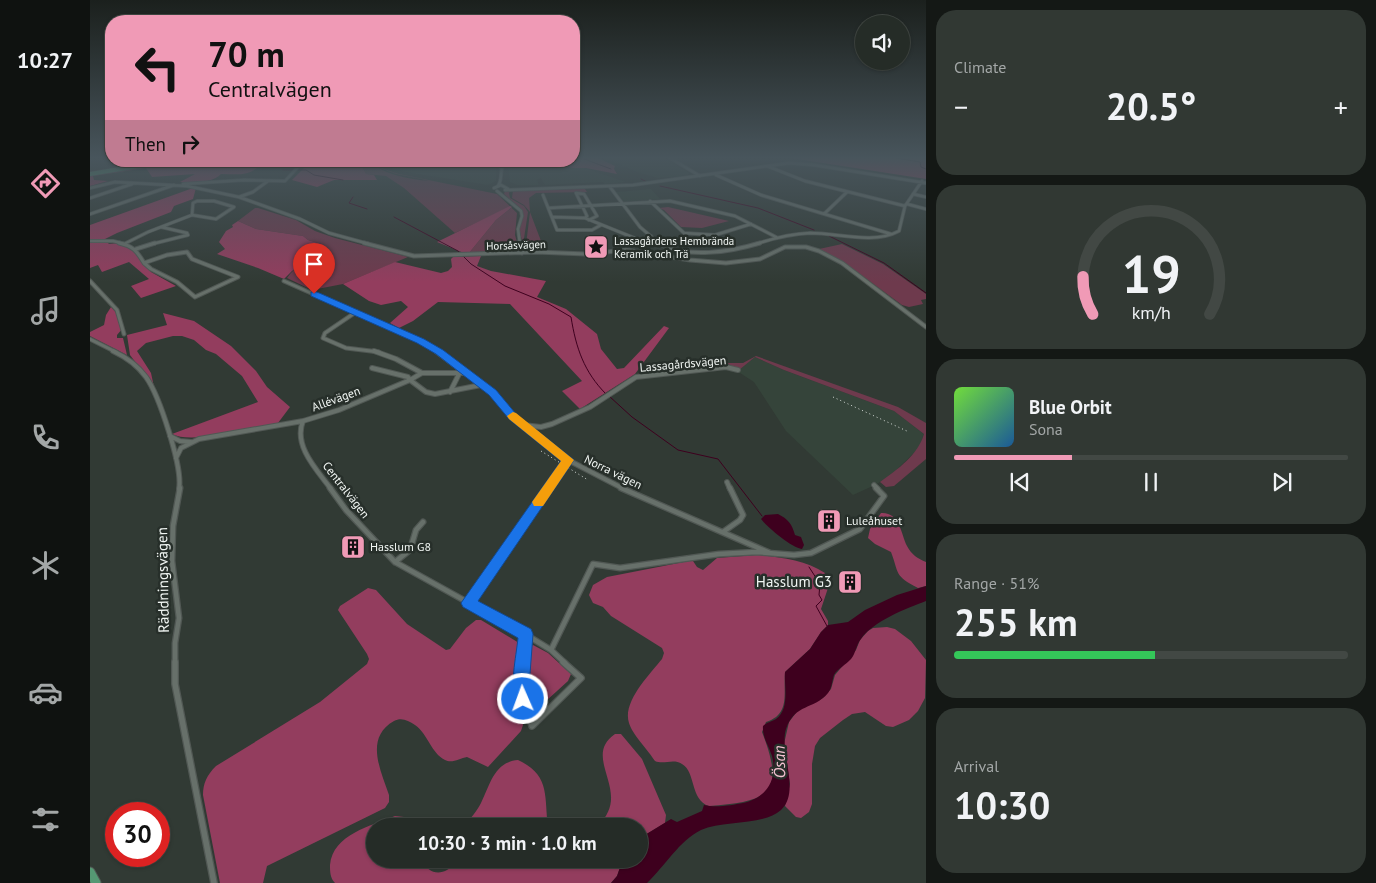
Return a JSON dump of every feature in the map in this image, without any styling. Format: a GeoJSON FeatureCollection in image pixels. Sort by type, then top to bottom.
{"type":"FeatureCollection","features":[{"type":"Feature","properties":{"kind":"main road"},"geometry":{"type":"LineString","coordinates":[[90,872],[96,883]]}},
{"type":"Feature","properties":{"kind":"street"},"geometry":{"type":"LineString","coordinates":[[90,214],[133,199]]}},
{"type":"Feature","properties":{"kind":"street","name":"Horsåsvägen"},"geometry":{"type":"LineString","coordinates":[[245,199],[292,215],[330,233],[409,256],[522,253],[586,254],[633,250],[690,260],[726,263],[760,259],[788,247],[809,247],[842,263],[926,327]]}},
{"type":"Feature","properties":{"kind":"street"},"geometry":{"type":"LineString","coordinates":[[507,199],[521,211],[522,216],[518,229],[522,253]]}},
{"type":"Feature","properties":{"kind":"street"},"geometry":{"type":"LineString","coordinates":[[545,199],[558,230],[576,230],[585,234],[602,225]]}},
{"type":"Feature","properties":{"kind":"street"},"geometry":{"type":"LineString","coordinates":[[578,199],[587,216],[585,218]]}},
{"type":"Feature","properties":{"kind":"street"},"geometry":{"type":"LineString","coordinates":[[586,199],[597,216],[589,220]]}},
{"type":"Feature","properties":{"kind":"street"},"geometry":{"type":"LineString","coordinates":[[618,199],[651,236],[662,245],[715,252],[734,250],[776,237],[807,233],[880,237],[900,231],[906,205],[910,199]]}},
{"type":"Feature","properties":{"kind":"street"},"geometry":{"type":"LineString","coordinates":[[776,199],[891,234]]}},
{"type":"Feature","properties":{"kind":"street"},"geometry":{"type":"LineString","coordinates":[[824,214],[839,199]]}},
{"type":"Feature","properties":{"kind":"street"},"geometry":{"type":"LineString","coordinates":[[880,199],[926,209]]}},
{"type":"Feature","properties":{"kind":"street"},"geometry":{"type":"LineString","coordinates":[[126,243],[192,215],[216,218],[234,207],[218,202],[196,201],[192,203],[192,215]]}},
{"type":"Feature","properties":{"kind":"street"},"geometry":{"type":"LineString","coordinates":[[650,201],[684,233],[715,234],[752,224]]}},
{"type":"Feature","properties":{"kind":"street"},"geometry":{"type":"LineString","coordinates":[[550,208],[670,201],[735,216],[776,237]]}},
{"type":"Feature","properties":{"kind":"street"},"geometry":{"type":"LineString","coordinates":[[553,217],[585,218],[636,239],[645,239],[651,236]]}},
{"type":"Feature","properties":{"kind":"street"},"geometry":{"type":"LineString","coordinates":[[136,249],[157,242],[188,236],[187,232],[161,227]]}},
{"type":"Feature","properties":{"kind":"street"},"geometry":{"type":"LineString","coordinates":[[90,241],[126,243],[136,249],[144,263],[158,274],[177,282],[195,297],[238,277],[192,259],[187,252],[167,255],[144,263]]}},
{"type":"Feature","properties":{"kind":"street","name":"Norra vägen"},"geometry":{"type":"LineString","coordinates":[[284,280],[420,341],[439,352],[462,373],[492,392],[523,425],[568,460],[608,482],[770,552]]}},
{"type":"Feature","properties":{"kind":"street"},"geometry":{"type":"LineString","coordinates":[[90,281],[117,308],[121,316],[124,334]]}},
{"type":"Feature","properties":{"kind":"street"},"geometry":{"type":"LineString","coordinates":[[356,312],[326,333],[323,338],[335,346],[379,352],[422,373],[462,373]]}},
{"type":"Feature","properties":{"kind":"street","name":"Räddningsvägen"},"geometry":{"type":"LineString","coordinates":[[90,339],[133,363],[146,377],[156,394],[176,458],[180,485],[174,526],[172,561],[179,618],[175,643],[175,684],[214,883]]}},
{"type":"Feature","properties":{"kind":"street","name":"Lassagårdsvägen"},"geometry":{"type":"LineString","coordinates":[[523,425],[541,427],[566,418],[590,407],[636,377],[726,367],[738,370]]}},
{"type":"Feature","properties":{"kind":"street"},"geometry":{"type":"LineString","coordinates":[[372,368],[408,377],[430,394],[482,385]]}},
{"type":"Feature","properties":{"kind":"street","name":"Allévägen"},"geometry":{"type":"LineString","coordinates":[[170,436],[180,441],[191,442],[303,421],[338,410],[410,380],[422,373]]}},
{"type":"Feature","properties":{"kind":"street"},"geometry":{"type":"LineString","coordinates":[[450,392],[462,373]]}},
{"type":"Feature","properties":{"kind":"street","name":"Centralvägen"},"geometry":{"type":"LineString","coordinates":[[303,421],[299,431],[305,452],[346,510],[395,562],[525,634],[551,650],[581,678],[532,726],[526,711],[522,690],[525,634]]}},
{"type":"Feature","properties":{"kind":"street"},"geometry":{"type":"LineString","coordinates":[[176,458],[181,448],[191,442]]}},
{"type":"Feature","properties":{"kind":"street"},"geometry":{"type":"LineString","coordinates":[[468,603],[568,460]]}},
{"type":"Feature","properties":{"kind":"street"},"geometry":{"type":"LineString","coordinates":[[722,532],[740,520],[743,515],[727,482]]}},
{"type":"Feature","properties":{"kind":"street"},"geometry":{"type":"LineString","coordinates":[[551,650],[593,564],[620,568],[719,554],[770,552],[801,555],[811,553],[839,541],[865,525],[884,496],[874,485]]}},
{"type":"Feature","properties":{"kind":"street"},"geometry":{"type":"LineString","coordinates":[[395,562],[410,550],[416,530],[423,522]]}},
{"type":"Feature","properties":{"kind":"shaded area"},"geometry":{"type":"Polygon","coordinates":[[[162,199],[192,199],[174,206],[171,212],[105,239],[90,240],[90,225],[162,199]]]}},
{"type":"Feature","properties":{"kind":"shaded area"},"geometry":{"type":"Polygon","coordinates":[[[417,199],[502,199],[517,213],[515,235],[518,246],[513,251],[469,253],[496,220],[510,207],[455,233],[417,199]]]}},
{"type":"Feature","properties":{"kind":"shaded area"},"geometry":{"type":"Polygon","coordinates":[[[510,199],[524,206],[528,212],[523,245],[519,228],[523,212],[510,199]]]}},
{"type":"Feature","properties":{"kind":"shaded area"},"geometry":{"type":"Polygon","coordinates":[[[514,199],[529,199],[530,212],[524,205],[514,199]]]}},
{"type":"Feature","properties":{"kind":"shaded area"},"geometry":{"type":"Polygon","coordinates":[[[622,199],[658,199],[624,202],[622,199]]]}},
{"type":"Feature","properties":{"kind":"shaded area"},"geometry":{"type":"Polygon","coordinates":[[[510,206],[512,207],[496,220],[469,253],[464,253],[437,242],[510,206]]]}},
{"type":"Feature","properties":{"kind":"shaded area"},"geometry":{"type":"Polygon","coordinates":[[[668,207],[729,221],[702,228],[681,227],[664,210],[659,208],[668,207]]]}},
{"type":"Feature","properties":{"kind":"shaded area"},"geometry":{"type":"Polygon","coordinates":[[[255,208],[296,220],[315,231],[335,238],[408,257],[343,284],[312,290],[287,278],[302,264],[322,256],[324,245],[308,240],[303,236],[256,229],[238,221],[255,208]]]}},
{"type":"Feature","properties":{"kind":"shaded area"},"geometry":{"type":"Polygon","coordinates":[[[530,212],[541,241],[529,251],[523,247],[526,245],[530,212]]]}},
{"type":"Feature","properties":{"kind":"shaded area"},"geometry":{"type":"Polygon","coordinates":[[[238,221],[256,229],[303,236],[308,240],[324,245],[326,250],[322,256],[310,259],[284,279],[217,254],[225,249],[219,242],[226,231],[238,221]]]}},
{"type":"Feature","properties":{"kind":"shaded area"},"geometry":{"type":"Polygon","coordinates":[[[90,242],[110,242],[108,244],[120,243],[126,245],[136,252],[151,272],[176,286],[141,298],[131,286],[149,279],[129,262],[102,272],[98,265],[90,268],[90,242]]]}},
{"type":"Feature","properties":{"kind":"shaded area"},"geometry":{"type":"Polygon","coordinates":[[[842,244],[883,264],[926,294],[926,299],[921,300],[923,304],[909,307],[902,305],[845,263],[819,249],[842,244]]]}},
{"type":"Feature","properties":{"kind":"shaded area"},"geometry":{"type":"Polygon","coordinates":[[[481,256],[477,266],[491,271],[546,281],[537,297],[566,309],[597,334],[601,349],[617,369],[624,368],[664,326],[669,328],[635,374],[580,409],[562,391],[582,381],[510,304],[438,302],[413,321],[399,328],[390,323],[408,307],[401,301],[381,305],[369,301],[343,284],[395,262],[441,273],[448,271],[452,267],[451,259],[453,257],[481,256]]]}},
{"type":"Feature","properties":{"kind":"shaded area"},"geometry":{"type":"Polygon","coordinates":[[[111,307],[119,316],[122,329],[117,338],[123,338],[127,355],[90,336],[90,332],[104,325],[106,315],[111,307]]]}},
{"type":"Feature","properties":{"kind":"shaded area"},"geometry":{"type":"Polygon","coordinates":[[[163,313],[194,321],[231,346],[256,371],[267,387],[290,407],[278,423],[208,436],[181,437],[172,434],[258,402],[242,376],[216,354],[206,350],[194,340],[182,336],[173,336],[146,343],[137,351],[151,373],[154,387],[130,355],[127,335],[167,325],[163,313]]]}},
{"type":"Feature","properties":{"kind":"shaded area"},"geometry":{"type":"Polygon","coordinates":[[[756,356],[898,407],[926,423],[926,459],[894,486],[886,487],[880,482],[912,455],[924,434],[894,411],[784,370],[755,357],[739,370],[726,363],[743,363],[756,356]]]}},
{"type":"Feature","properties":{"kind":"shaded area"},"geometry":{"type":"Polygon","coordinates":[[[755,357],[784,370],[894,411],[924,434],[919,448],[894,472],[877,484],[853,495],[786,431],[754,382],[737,371],[755,357]]]}},
{"type":"Feature","properties":{"kind":"shaded area"},"geometry":{"type":"Polygon","coordinates":[[[881,513],[892,516],[896,520],[909,549],[915,556],[926,562],[926,586],[918,588],[901,577],[891,552],[868,538],[870,529],[881,513]]]}},
{"type":"Feature","properties":{"kind":"shaded area"},"geometry":{"type":"Polygon","coordinates":[[[757,555],[801,562],[825,573],[829,585],[821,609],[828,621],[828,625],[810,649],[785,672],[785,695],[782,708],[779,714],[766,722],[762,732],[772,769],[772,781],[767,790],[758,797],[746,801],[709,806],[699,798],[686,768],[679,762],[655,761],[629,723],[628,715],[633,697],[644,680],[662,659],[664,653],[662,648],[611,616],[603,607],[593,603],[589,595],[593,585],[607,577],[689,561],[693,561],[697,567],[703,570],[717,558],[757,555]]]}},
{"type":"Feature","properties":{"kind":"shaded area"},"geometry":{"type":"Polygon","coordinates":[[[368,588],[376,590],[407,624],[446,650],[450,649],[466,628],[476,620],[481,620],[519,643],[518,690],[523,725],[521,731],[488,767],[467,757],[453,761],[445,760],[436,753],[423,733],[415,725],[399,719],[394,721],[379,736],[377,746],[379,766],[389,795],[389,802],[385,808],[267,866],[263,883],[220,883],[203,795],[206,779],[216,766],[320,702],[367,664],[369,659],[367,654],[338,610],[340,606],[368,588]]]}},
{"type":"Feature","properties":{"kind":"shaded area"},"geometry":{"type":"Polygon","coordinates":[[[887,627],[895,629],[911,641],[926,660],[925,698],[918,711],[909,720],[893,727],[886,726],[865,712],[852,714],[820,738],[815,746],[812,764],[812,804],[809,812],[801,818],[796,817],[785,806],[790,784],[784,744],[789,722],[799,709],[823,698],[831,689],[835,675],[856,650],[860,640],[868,631],[873,628],[887,627]]]}},
{"type":"Feature","properties":{"kind":"shaded area"},"geometry":{"type":"Polygon","coordinates":[[[533,645],[548,653],[571,674],[568,681],[535,711],[530,707],[527,700],[525,682],[528,653],[533,645]]]}},
{"type":"Feature","properties":{"kind":"shaded area"},"geometry":{"type":"Polygon","coordinates":[[[615,734],[621,734],[642,759],[666,815],[665,823],[648,833],[648,818],[604,818],[611,801],[603,754],[606,743],[615,734]]]}},
{"type":"Feature","properties":{"kind":"shaded area"},"geometry":{"type":"Polygon","coordinates":[[[518,760],[529,766],[541,780],[544,788],[547,818],[471,818],[498,770],[510,762],[518,760]]]}},
{"type":"Feature","properties":{"kind":"shaded area"},"geometry":{"type":"Polygon","coordinates":[[[395,816],[405,818],[390,818],[395,816]]]}},
{"type":"Feature","properties":{"kind":"shaded area"},"geometry":{"type":"Polygon","coordinates":[[[365,828],[366,868],[428,868],[433,872],[442,872],[450,868],[620,868],[617,876],[611,883],[335,883],[330,872],[333,854],[346,839],[365,828]]]}},
{"type":"Feature","properties":{"kind":"water"},"geometry":{"type":"Polygon","coordinates":[[[778,514],[789,522],[795,535],[801,537],[804,545],[802,549],[786,541],[761,519],[765,515],[778,514]]]}},
{"type":"Feature","properties":{"kind":"water","name":"Ösan"},"geometry":{"type":"Polygon","coordinates":[[[926,586],[926,601],[881,621],[866,633],[859,641],[851,659],[834,675],[828,693],[817,702],[794,715],[790,721],[786,729],[785,738],[790,783],[789,793],[787,802],[781,810],[773,815],[754,821],[721,825],[701,830],[679,847],[647,883],[611,883],[617,876],[620,868],[648,868],[648,833],[671,819],[677,822],[702,811],[704,805],[719,806],[743,803],[758,797],[764,792],[772,780],[773,764],[763,726],[776,719],[783,709],[785,703],[785,672],[810,649],[828,625],[848,622],[865,610],[897,595],[926,586]]]}},
{"type":"Feature","properties":{"kind":"waterway"},"geometry":{"type":"LineString","coordinates":[[352,199],[349,203],[367,209]]}},
{"type":"Feature","properties":{"kind":"waterway"},"geometry":{"type":"LineString","coordinates":[[719,199],[758,208],[814,230]]}},
{"type":"Feature","properties":{"kind":"waterway"},"geometry":{"type":"LineString","coordinates":[[394,217],[458,251],[471,264],[505,286],[549,304],[571,317],[575,339],[582,359],[598,386],[606,394]]}},
{"type":"Feature","properties":{"kind":"waterway"},"geometry":{"type":"LineString","coordinates":[[829,236],[884,263],[926,293]]}},
{"type":"Feature","properties":{"kind":"waterway"},"geometry":{"type":"LineString","coordinates":[[609,396],[632,417],[678,450],[718,459],[762,516]]}},
{"type":"Feature","properties":{"kind":"waterway"},"geometry":{"type":"LineString","coordinates":[[809,567],[820,584],[819,595],[822,600],[816,606],[827,626]]}},
{"type":"Feature","properties":{"kind":"railway"},"geometry":{"type":"LineString","coordinates":[[833,397],[909,432]]}},
{"type":"Feature","properties":{"kind":"railway"},"geometry":{"type":"LineString","coordinates":[[541,451],[588,480]]}},
{"type":"Feature","properties":{"kind":"slow traffic"},"geometry":{"type":"LineString","coordinates":[[513,416],[568,460],[539,502]]}},
{"type":"Feature","properties":{"kind":"place","name":"Lassagårdens Hembrända Keramik och Trä"},"geometry":{"type":"Point","coordinates":[596,247]}},
{"type":"Feature","properties":{"kind":"place","name":"Luleåhuset"},"geometry":{"type":"Point","coordinates":[829,521]}},
{"type":"Feature","properties":{"kind":"place","name":"Hasslum G8"},"geometry":{"type":"Point","coordinates":[353,547]}},
{"type":"Feature","properties":{"kind":"place","name":"Hasslum G3"},"geometry":{"type":"Point","coordinates":[850,582]}},
{"type":"Feature","properties":{"kind":"route"},"geometry":{"type":"LineString","coordinates":[[314,294],[420,341],[439,352],[492,392],[513,416],[568,460],[468,603],[525,634],[522,674],[523,699]]}}]}
